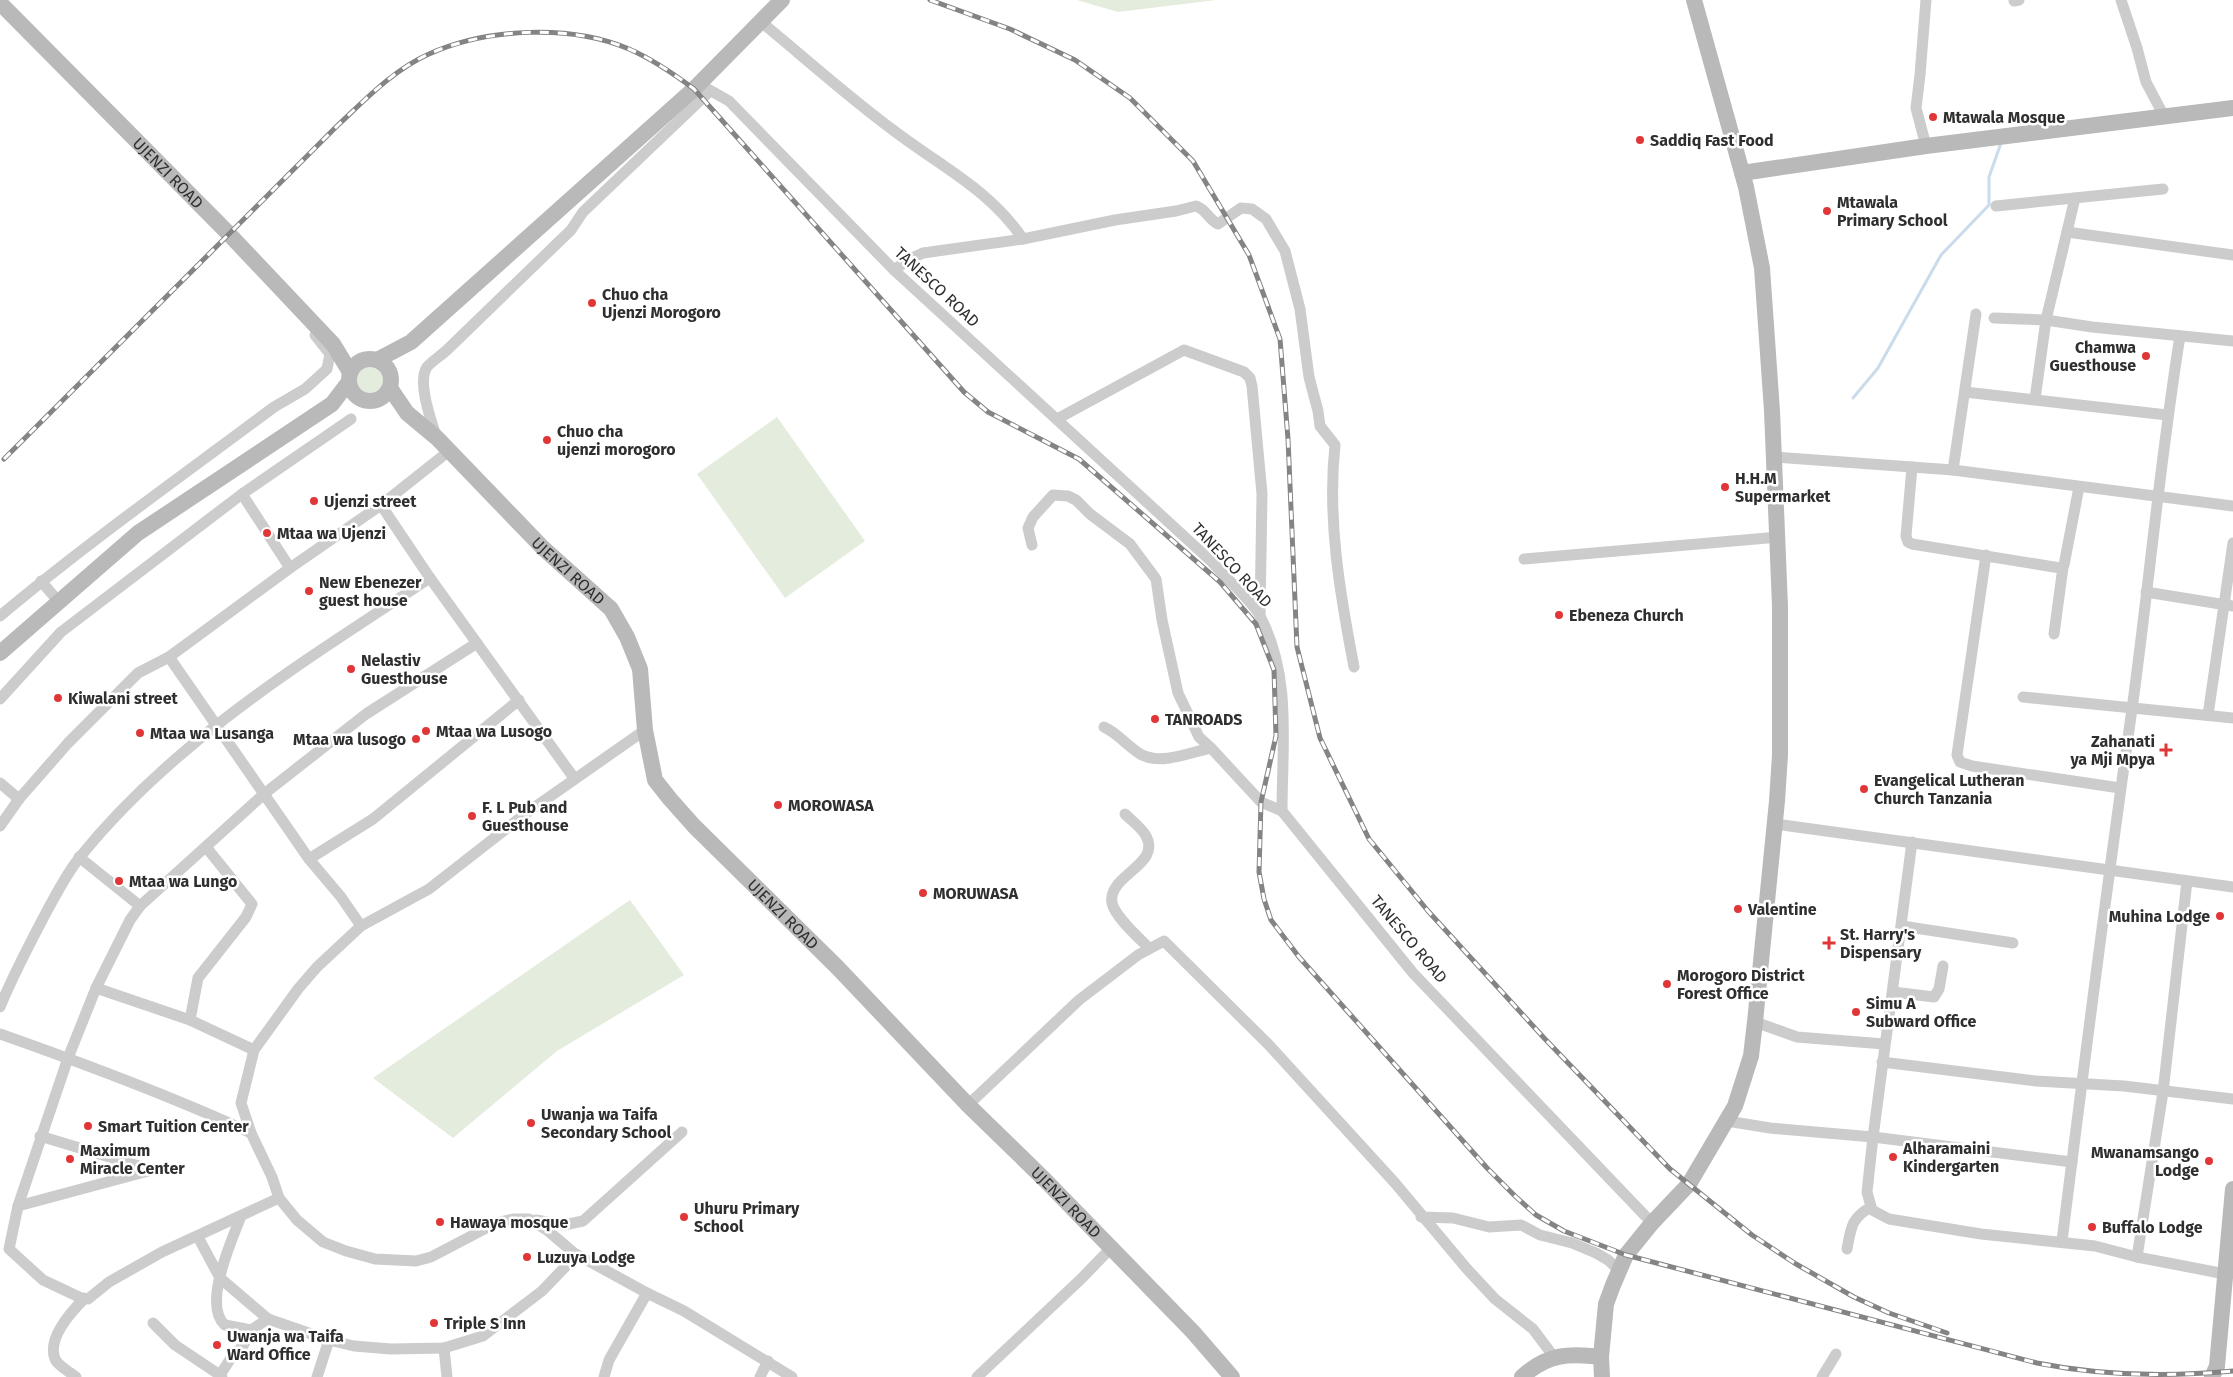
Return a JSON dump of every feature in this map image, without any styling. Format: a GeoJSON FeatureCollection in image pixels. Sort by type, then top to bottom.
{"type":"FeatureCollection","features":[{"type":"Feature","properties":{"kind":"street"},"geometry":{"type":"LineString","coordinates":[[437,438],[424,388],[424,376],[427,367],[571,230],[583,212],[704,88],[760,21],[782,0]]}},
{"type":"Feature","properties":{"kind":"street"},"geometry":{"type":"LineString","coordinates":[[1602,1377],[1601,1357],[1606,1304],[1619,1270],[1626,1255],[1652,1223],[1689,1184],[1735,1106],[1751,1056],[1780,755],[1779,537],[1762,268],[1742,173],[1694,0]]}},
{"type":"Feature","properties":{"kind":"street"},"geometry":{"type":"LineString","coordinates":[[1926,0],[1916,108],[1926,146]]}},
{"type":"Feature","properties":{"kind":"street"},"geometry":{"type":"LineString","coordinates":[[2121,0],[2146,82],[2164,116]]}},
{"type":"Feature","properties":{"kind":"street","name":"UJENZI ROAD"},"geometry":{"type":"LineString","coordinates":[[0,3],[265,272],[333,344]]}},
{"type":"Feature","properties":{"kind":"street"},"geometry":{"type":"LineString","coordinates":[[760,21],[893,130],[986,196],[1009,218],[1024,239]]}},
{"type":"Feature","properties":{"kind":"street"},"geometry":{"type":"LineString","coordinates":[[0,653],[138,533],[332,404],[349,378],[369,360],[411,342],[704,88]]}},
{"type":"Feature","properties":{"kind":"street","name":"TANESCO ROAD"},"geometry":{"type":"LineString","coordinates":[[704,88],[729,101],[894,270],[1212,562],[1260,615],[1277,661],[1284,708],[1282,811],[1413,973],[1652,1223]]}},
{"type":"Feature","properties":{"kind":"street"},"geometry":{"type":"LineString","coordinates":[[1742,173],[1926,146],[2233,108]]}},
{"type":"Feature","properties":{"kind":"street"},"geometry":{"type":"LineString","coordinates":[[1996,206],[2163,188]]}},
{"type":"Feature","properties":{"kind":"street"},"geometry":{"type":"LineString","coordinates":[[2035,399],[2046,320],[2064,252],[2075,198]]}},
{"type":"Feature","properties":{"kind":"street"},"geometry":{"type":"LineString","coordinates":[[894,270],[908,260],[923,254],[1024,239],[1115,220],[1176,211],[1196,206],[1205,210],[1213,222],[1218,224],[1241,208],[1248,208],[1271,225],[1285,251],[1300,309],[1309,377],[1320,426],[1335,445],[1331,490],[1332,518],[1344,612],[1354,667]]}},
{"type":"Feature","properties":{"kind":"street"},"geometry":{"type":"LineString","coordinates":[[2067,232],[2233,255]]}},
{"type":"Feature","properties":{"kind":"street"},"geometry":{"type":"LineString","coordinates":[[0,616],[41,582],[274,407],[304,389],[327,369],[330,354],[265,272]]}},
{"type":"Feature","properties":{"kind":"street"},"geometry":{"type":"LineString","coordinates":[[1953,470],[1976,314]]}},
{"type":"Feature","properties":{"kind":"street"},"geometry":{"type":"LineString","coordinates":[[1994,318],[2046,320],[2092,327],[2233,341]]}},
{"type":"Feature","properties":{"kind":"street"},"geometry":{"type":"LineString","coordinates":[[2062,1241],[2109,869],[2159,498],[2167,415],[2180,336]]}},
{"type":"Feature","properties":{"kind":"street"},"geometry":{"type":"LineString","coordinates":[[332,404],[383,397],[411,342]]}},
{"type":"Feature","properties":{"kind":"street"},"geometry":{"type":"LineString","coordinates":[[333,344],[387,367],[391,383],[407,413]]}},
{"type":"Feature","properties":{"kind":"street"},"geometry":{"type":"LineString","coordinates":[[333,344],[349,378],[354,395],[407,413]]}},
{"type":"Feature","properties":{"kind":"street"},"geometry":{"type":"LineString","coordinates":[[1057,419],[1184,350],[1244,372],[1250,378],[1252,386],[1262,494],[1260,615]]}},
{"type":"Feature","properties":{"kind":"street"},"geometry":{"type":"LineString","coordinates":[[1965,392],[2167,415]]}},
{"type":"Feature","properties":{"kind":"street","name":"UJENZI ROAD"},"geometry":{"type":"LineString","coordinates":[[407,413],[437,438],[543,548],[610,609],[627,636],[640,669],[645,730],[655,780],[670,799],[694,826],[838,968],[968,1104],[1193,1332],[1232,1377]]}},
{"type":"Feature","properties":{"kind":"street"},"geometry":{"type":"LineString","coordinates":[[0,699],[61,632],[242,494],[352,419]]}},
{"type":"Feature","properties":{"kind":"street"},"geometry":{"type":"LineString","coordinates":[[0,826],[19,799],[68,743],[138,673],[169,657],[290,568],[381,505],[449,451]]}},
{"type":"Feature","properties":{"kind":"street"},"geometry":{"type":"LineString","coordinates":[[1774,457],[1953,470],[2159,498],[2233,506]]}},
{"type":"Feature","properties":{"kind":"street"},"geometry":{"type":"LineString","coordinates":[[1912,467],[1906,541],[1912,544],[2054,568],[2063,567]]}},
{"type":"Feature","properties":{"kind":"street"},"geometry":{"type":"LineString","coordinates":[[2054,634],[2063,567],[2079,487]]}},
{"type":"Feature","properties":{"kind":"street"},"geometry":{"type":"LineString","coordinates":[[242,494],[290,568]]}},
{"type":"Feature","properties":{"kind":"street"},"geometry":{"type":"LineString","coordinates":[[1032,545],[1028,528],[1033,517],[1053,495],[1068,496],[1076,500],[1090,514],[1130,544],[1156,579],[1162,620],[1178,693],[1199,737],[1261,802],[1282,811]]}},
{"type":"Feature","properties":{"kind":"street"},"geometry":{"type":"LineString","coordinates":[[381,505],[430,578],[574,778]]}},
{"type":"Feature","properties":{"kind":"street"},"geometry":{"type":"LineString","coordinates":[[1524,559],[1779,537]]}},
{"type":"Feature","properties":{"kind":"street"},"geometry":{"type":"LineString","coordinates":[[2208,715],[2228,605],[2233,543]]}},
{"type":"Feature","properties":{"kind":"street"},"geometry":{"type":"LineString","coordinates":[[1986,555],[1957,755],[1960,762],[1972,766],[2120,788]]}},
{"type":"Feature","properties":{"kind":"street"},"geometry":{"type":"LineString","coordinates":[[0,1007],[17,966],[66,876],[79,857],[144,788],[216,726],[298,665],[430,578]]}},
{"type":"Feature","properties":{"kind":"street"},"geometry":{"type":"LineString","coordinates":[[41,582],[58,601]]}},
{"type":"Feature","properties":{"kind":"street"},"geometry":{"type":"LineString","coordinates":[[2146,592],[2228,605]]}},
{"type":"Feature","properties":{"kind":"street"},"geometry":{"type":"LineString","coordinates":[[84,1299],[43,1280],[5,1248],[40,1136],[68,1058],[96,988],[130,920],[140,906],[264,794],[366,714],[477,643]]}},
{"type":"Feature","properties":{"kind":"street"},"geometry":{"type":"LineString","coordinates":[[169,657],[309,859],[342,898],[361,926]]}},
{"type":"Feature","properties":{"kind":"street"},"geometry":{"type":"LineString","coordinates":[[2024,697],[2233,718]]}},
{"type":"Feature","properties":{"kind":"street"},"geometry":{"type":"LineString","coordinates":[[309,859],[373,819],[519,700]]}},
{"type":"Feature","properties":{"kind":"street"},"geometry":{"type":"LineString","coordinates":[[1104,727],[1114,732],[1142,755],[1157,759],[1211,748]]}},
{"type":"Feature","properties":{"kind":"street"},"geometry":{"type":"LineString","coordinates":[[645,730],[525,814],[429,889],[361,926],[317,967],[298,989],[254,1050],[241,1103],[251,1134],[272,1177],[279,1198],[297,1220],[322,1242],[346,1252],[375,1259],[406,1261],[426,1259],[496,1223],[513,1219],[530,1218],[564,1225],[583,1221],[682,1132]]}},
{"type":"Feature","properties":{"kind":"street"},"geometry":{"type":"LineString","coordinates":[[0,783],[19,799]]}},
{"type":"Feature","properties":{"kind":"street"},"geometry":{"type":"LineString","coordinates":[[1125,814],[1146,834],[1149,848],[1145,859],[1120,881],[1112,895],[1112,905],[1122,920],[1149,948]]}},
{"type":"Feature","properties":{"kind":"street"},"geometry":{"type":"LineString","coordinates":[[1774,824],[2233,887]]}},
{"type":"Feature","properties":{"kind":"street"},"geometry":{"type":"LineString","coordinates":[[1912,842],[1873,1137],[1867,1192],[1871,1207],[1879,1215],[1889,1219],[1981,1234],[2062,1241],[2095,1246],[2136,1257],[2225,1274]]}},
{"type":"Feature","properties":{"kind":"street"},"geometry":{"type":"LineString","coordinates":[[190,1020],[198,978],[246,917],[252,904],[206,847]]}},
{"type":"Feature","properties":{"kind":"street"},"geometry":{"type":"LineString","coordinates":[[79,857],[140,906]]}},
{"type":"Feature","properties":{"kind":"street"},"geometry":{"type":"LineString","coordinates":[[2136,1257],[2164,1092],[2187,881]]}},
{"type":"Feature","properties":{"kind":"street"},"geometry":{"type":"LineString","coordinates":[[1902,926],[2013,944]]}},
{"type":"Feature","properties":{"kind":"street"},"geometry":{"type":"LineString","coordinates":[[968,1104],[1078,1000],[1149,948],[1164,941],[1268,1044],[1395,1183],[1414,1205],[1421,1217],[1495,1299],[1532,1329],[1554,1357]]}},
{"type":"Feature","properties":{"kind":"street"},"geometry":{"type":"LineString","coordinates":[[1893,992],[1934,997],[1939,989],[1943,966]]}},
{"type":"Feature","properties":{"kind":"street"},"geometry":{"type":"LineString","coordinates":[[96,988],[190,1020],[254,1050]]}},
{"type":"Feature","properties":{"kind":"street"},"geometry":{"type":"LineString","coordinates":[[1755,1022],[1797,1037],[1884,1044]]}},
{"type":"Feature","properties":{"kind":"street"},"geometry":{"type":"LineString","coordinates":[[0,1034],[197,1108],[251,1134]]}},
{"type":"Feature","properties":{"kind":"street"},"geometry":{"type":"LineString","coordinates":[[1882,1062],[2036,1081],[2124,1086],[2233,1100]]}},
{"type":"Feature","properties":{"kind":"street"},"geometry":{"type":"LineString","coordinates":[[1727,1121],[1770,1128],[1873,1137],[2072,1162]]}},
{"type":"Feature","properties":{"kind":"street"},"geometry":{"type":"LineString","coordinates":[[18,1206],[157,1170],[40,1136]]}},
{"type":"Feature","properties":{"kind":"street"},"geometry":{"type":"LineString","coordinates":[[2212,1377],[2217,1366],[2225,1274],[2230,1255],[2233,1190]]}},
{"type":"Feature","properties":{"kind":"street"},"geometry":{"type":"LineString","coordinates":[[76,1377],[56,1361],[53,1347],[68,1315],[84,1299],[88,1299],[109,1282],[162,1252],[279,1198]]}},
{"type":"Feature","properties":{"kind":"street"},"geometry":{"type":"LineString","coordinates":[[1847,1249],[1850,1230],[1857,1214],[1871,1207]]}},
{"type":"Feature","properties":{"kind":"street"},"geometry":{"type":"LineString","coordinates":[[241,1216],[220,1278],[217,1300],[221,1320],[229,1327],[251,1330]]}},
{"type":"Feature","properties":{"kind":"street"},"geometry":{"type":"LineString","coordinates":[[1421,1217],[1453,1218],[1489,1227],[1521,1225],[1540,1235],[1572,1243],[1596,1253],[1608,1260],[1619,1270]]}},
{"type":"Feature","properties":{"kind":"street"},"geometry":{"type":"LineString","coordinates":[[530,1218],[574,1253],[684,1311],[792,1377]]}},
{"type":"Feature","properties":{"kind":"street"},"geometry":{"type":"LineString","coordinates":[[198,1237],[220,1278],[268,1319],[329,1340],[354,1346],[391,1349],[444,1348],[474,1340],[496,1327],[552,1281],[567,1265],[574,1253]]}},
{"type":"Feature","properties":{"kind":"street"},"geometry":{"type":"LineString","coordinates":[[977,1377],[1081,1279],[1111,1248]]}},
{"type":"Feature","properties":{"kind":"street"},"geometry":{"type":"LineString","coordinates":[[604,1377],[610,1360],[647,1293]]}},
{"type":"Feature","properties":{"kind":"street"},"geometry":{"type":"LineString","coordinates":[[152,1324],[174,1345],[221,1376],[233,1355],[243,1346],[251,1330],[268,1319]]}},
{"type":"Feature","properties":{"kind":"street"},"geometry":{"type":"LineString","coordinates":[[317,1377],[329,1340]]}},
{"type":"Feature","properties":{"kind":"street"},"geometry":{"type":"LineString","coordinates":[[444,1348],[447,1377]]}},
{"type":"Feature","properties":{"kind":"street"},"geometry":{"type":"LineString","coordinates":[[1522,1377],[1545,1360],[1554,1357],[1572,1354],[1601,1357]]}},
{"type":"Feature","properties":{"kind":"street"},"geometry":{"type":"LineString","coordinates":[[1822,1377],[1836,1354]]}},
{"type":"Feature","properties":{"kind":"street"},"geometry":{"type":"LineString","coordinates":[[760,1377],[768,1361]]}},
{"type":"Feature","properties":{"kind":"shaded area"},"geometry":{"type":"Polygon","coordinates":[[[1077,0],[1216,0],[1118,12],[1077,0]]]}},
{"type":"Feature","properties":{"kind":"shaded area"},"geometry":{"type":"Polygon","coordinates":[[[369,363],[381,368],[386,380],[381,392],[369,397],[357,392],[352,380],[357,368],[369,363]]]}},
{"type":"Feature","properties":{"kind":"shaded area"},"geometry":{"type":"Polygon","coordinates":[[[777,417],[865,541],[785,598],[697,474],[777,417]]]}},
{"type":"Feature","properties":{"kind":"shaded area"},"geometry":{"type":"Polygon","coordinates":[[[630,900],[684,975],[557,1051],[453,1138],[373,1078],[630,900]]]}},
{"type":"Feature","properties":{"kind":"waterway"},"geometry":{"type":"LineString","coordinates":[[1853,398],[1878,368],[1941,255],[1989,205],[1989,177],[2001,143]]}},
{"type":"Feature","properties":{"kind":"railway"},"geometry":{"type":"LineString","coordinates":[[930,0],[1010,29],[1075,60],[1130,98],[1193,161],[1249,255],[1280,339],[1288,439],[1297,647],[1320,738],[1369,839],[1428,911],[1545,1039],[1670,1169],[1752,1235],[1796,1264],[1854,1297],[1889,1313],[1947,1333]]}},
{"type":"Feature","properties":{"kind":"railway"},"geometry":{"type":"LineString","coordinates":[[4,459],[337,126],[380,86],[403,68],[429,54],[452,45],[502,34],[556,33],[606,41],[629,49],[663,67],[694,89],[964,392],[988,412],[1079,459],[1220,582],[1256,624],[1274,670],[1276,736],[1261,802],[1259,872],[1264,899],[1271,920],[1299,957],[1487,1168],[1536,1215],[1564,1231],[1626,1255],[2037,1363],[2110,1373],[2159,1375],[2233,1371]]}},
{"type":"Feature","properties":{"kind":"place","name":"Mtawala Mosque"},"geometry":{"type":"Point","coordinates":[1933,117]}},
{"type":"Feature","properties":{"kind":"place","name":"Saddiq Fast Food"},"geometry":{"type":"Point","coordinates":[1640,140]}},
{"type":"Feature","properties":{"kind":"place","name":"Mtawala Primary School"},"geometry":{"type":"Point","coordinates":[1827,211]}},
{"type":"Feature","properties":{"kind":"place","name":"Chuo cha Ujenzi Morogoro"},"geometry":{"type":"Point","coordinates":[592,303]}},
{"type":"Feature","properties":{"kind":"place","name":"Chamwa Guesthouse"},"geometry":{"type":"Point","coordinates":[2146,356]}},
{"type":"Feature","properties":{"kind":"place","name":"Chuo cha ujenzi morogoro"},"geometry":{"type":"Point","coordinates":[547,440]}},
{"type":"Feature","properties":{"kind":"place","name":"H.H.M Supermarket"},"geometry":{"type":"Point","coordinates":[1725,487]}},
{"type":"Feature","properties":{"kind":"place","name":"Ujenzi street"},"geometry":{"type":"Point","coordinates":[314,501]}},
{"type":"Feature","properties":{"kind":"place","name":"Mtaa wa Ujenzi"},"geometry":{"type":"Point","coordinates":[267,533]}},
{"type":"Feature","properties":{"kind":"place","name":"New Ebenezer guest house"},"geometry":{"type":"Point","coordinates":[309,591]}},
{"type":"Feature","properties":{"kind":"place","name":"Ebeneza Church"},"geometry":{"type":"Point","coordinates":[1559,615]}},
{"type":"Feature","properties":{"kind":"place","name":"Nelastiv Guesthouse"},"geometry":{"type":"Point","coordinates":[351,669]}},
{"type":"Feature","properties":{"kind":"place","name":"Kiwalani street"},"geometry":{"type":"Point","coordinates":[58,698]}},
{"type":"Feature","properties":{"kind":"place","name":"TANROADS"},"geometry":{"type":"Point","coordinates":[1155,719]}},
{"type":"Feature","properties":{"kind":"place","name":"Mtaa wa Lusogo"},"geometry":{"type":"Point","coordinates":[426,731]}},
{"type":"Feature","properties":{"kind":"place","name":"Mtaa wa Lusanga"},"geometry":{"type":"Point","coordinates":[140,733]}},
{"type":"Feature","properties":{"kind":"place","name":"Mtaa wa lusogo"},"geometry":{"type":"Point","coordinates":[416,739]}},
{"type":"Feature","properties":{"kind":"place","name":"Zahanati ya Mji Mpya"},"geometry":{"type":"Point","coordinates":[2166,750]}},
{"type":"Feature","properties":{"kind":"place","name":"Evangelical Lutheran Church Tanzania"},"geometry":{"type":"Point","coordinates":[1864,789]}},
{"type":"Feature","properties":{"kind":"place","name":"MOROWASA"},"geometry":{"type":"Point","coordinates":[778,805]}},
{"type":"Feature","properties":{"kind":"place","name":"F. L Pub and Guesthouse"},"geometry":{"type":"Point","coordinates":[472,816]}},
{"type":"Feature","properties":{"kind":"place","name":"Mtaa wa Lungo"},"geometry":{"type":"Point","coordinates":[119,881]}},
{"type":"Feature","properties":{"kind":"place","name":"MORUWASA"},"geometry":{"type":"Point","coordinates":[923,893]}},
{"type":"Feature","properties":{"kind":"place","name":"Valentine"},"geometry":{"type":"Point","coordinates":[1738,909]}},
{"type":"Feature","properties":{"kind":"place","name":"Muhina Lodge"},"geometry":{"type":"Point","coordinates":[2220,916]}},
{"type":"Feature","properties":{"kind":"place","name":"St. Harry's Dispensary"},"geometry":{"type":"Point","coordinates":[1829,943]}},
{"type":"Feature","properties":{"kind":"place","name":"Morogoro District Forest Office"},"geometry":{"type":"Point","coordinates":[1667,984]}},
{"type":"Feature","properties":{"kind":"place","name":"Simu A Subward Office"},"geometry":{"type":"Point","coordinates":[1856,1012]}},
{"type":"Feature","properties":{"kind":"place","name":"Uwanja wa Taifa Secondary School"},"geometry":{"type":"Point","coordinates":[531,1123]}},
{"type":"Feature","properties":{"kind":"place","name":"Smart Tuition Center"},"geometry":{"type":"Point","coordinates":[88,1126]}},
{"type":"Feature","properties":{"kind":"place","name":"Alharamaini Kindergarten"},"geometry":{"type":"Point","coordinates":[1893,1157]}},
{"type":"Feature","properties":{"kind":"place","name":"Maximum Miracle Center"},"geometry":{"type":"Point","coordinates":[70,1159]}},
{"type":"Feature","properties":{"kind":"place","name":"Mwanamsango Lodge"},"geometry":{"type":"Point","coordinates":[2209,1161]}},
{"type":"Feature","properties":{"kind":"place","name":"Uhuru Primary School"},"geometry":{"type":"Point","coordinates":[684,1217]}},
{"type":"Feature","properties":{"kind":"place","name":"Hawaya mosque"},"geometry":{"type":"Point","coordinates":[440,1222]}},
{"type":"Feature","properties":{"kind":"place","name":"Buffalo Lodge"},"geometry":{"type":"Point","coordinates":[2092,1227]}},
{"type":"Feature","properties":{"kind":"place","name":"Luzuya Lodge"},"geometry":{"type":"Point","coordinates":[527,1257]}},
{"type":"Feature","properties":{"kind":"place","name":"Triple S Inn"},"geometry":{"type":"Point","coordinates":[434,1323]}},
{"type":"Feature","properties":{"kind":"place","name":"Uwanja wa Taifa Ward Office"},"geometry":{"type":"Point","coordinates":[217,1345]}}]}
